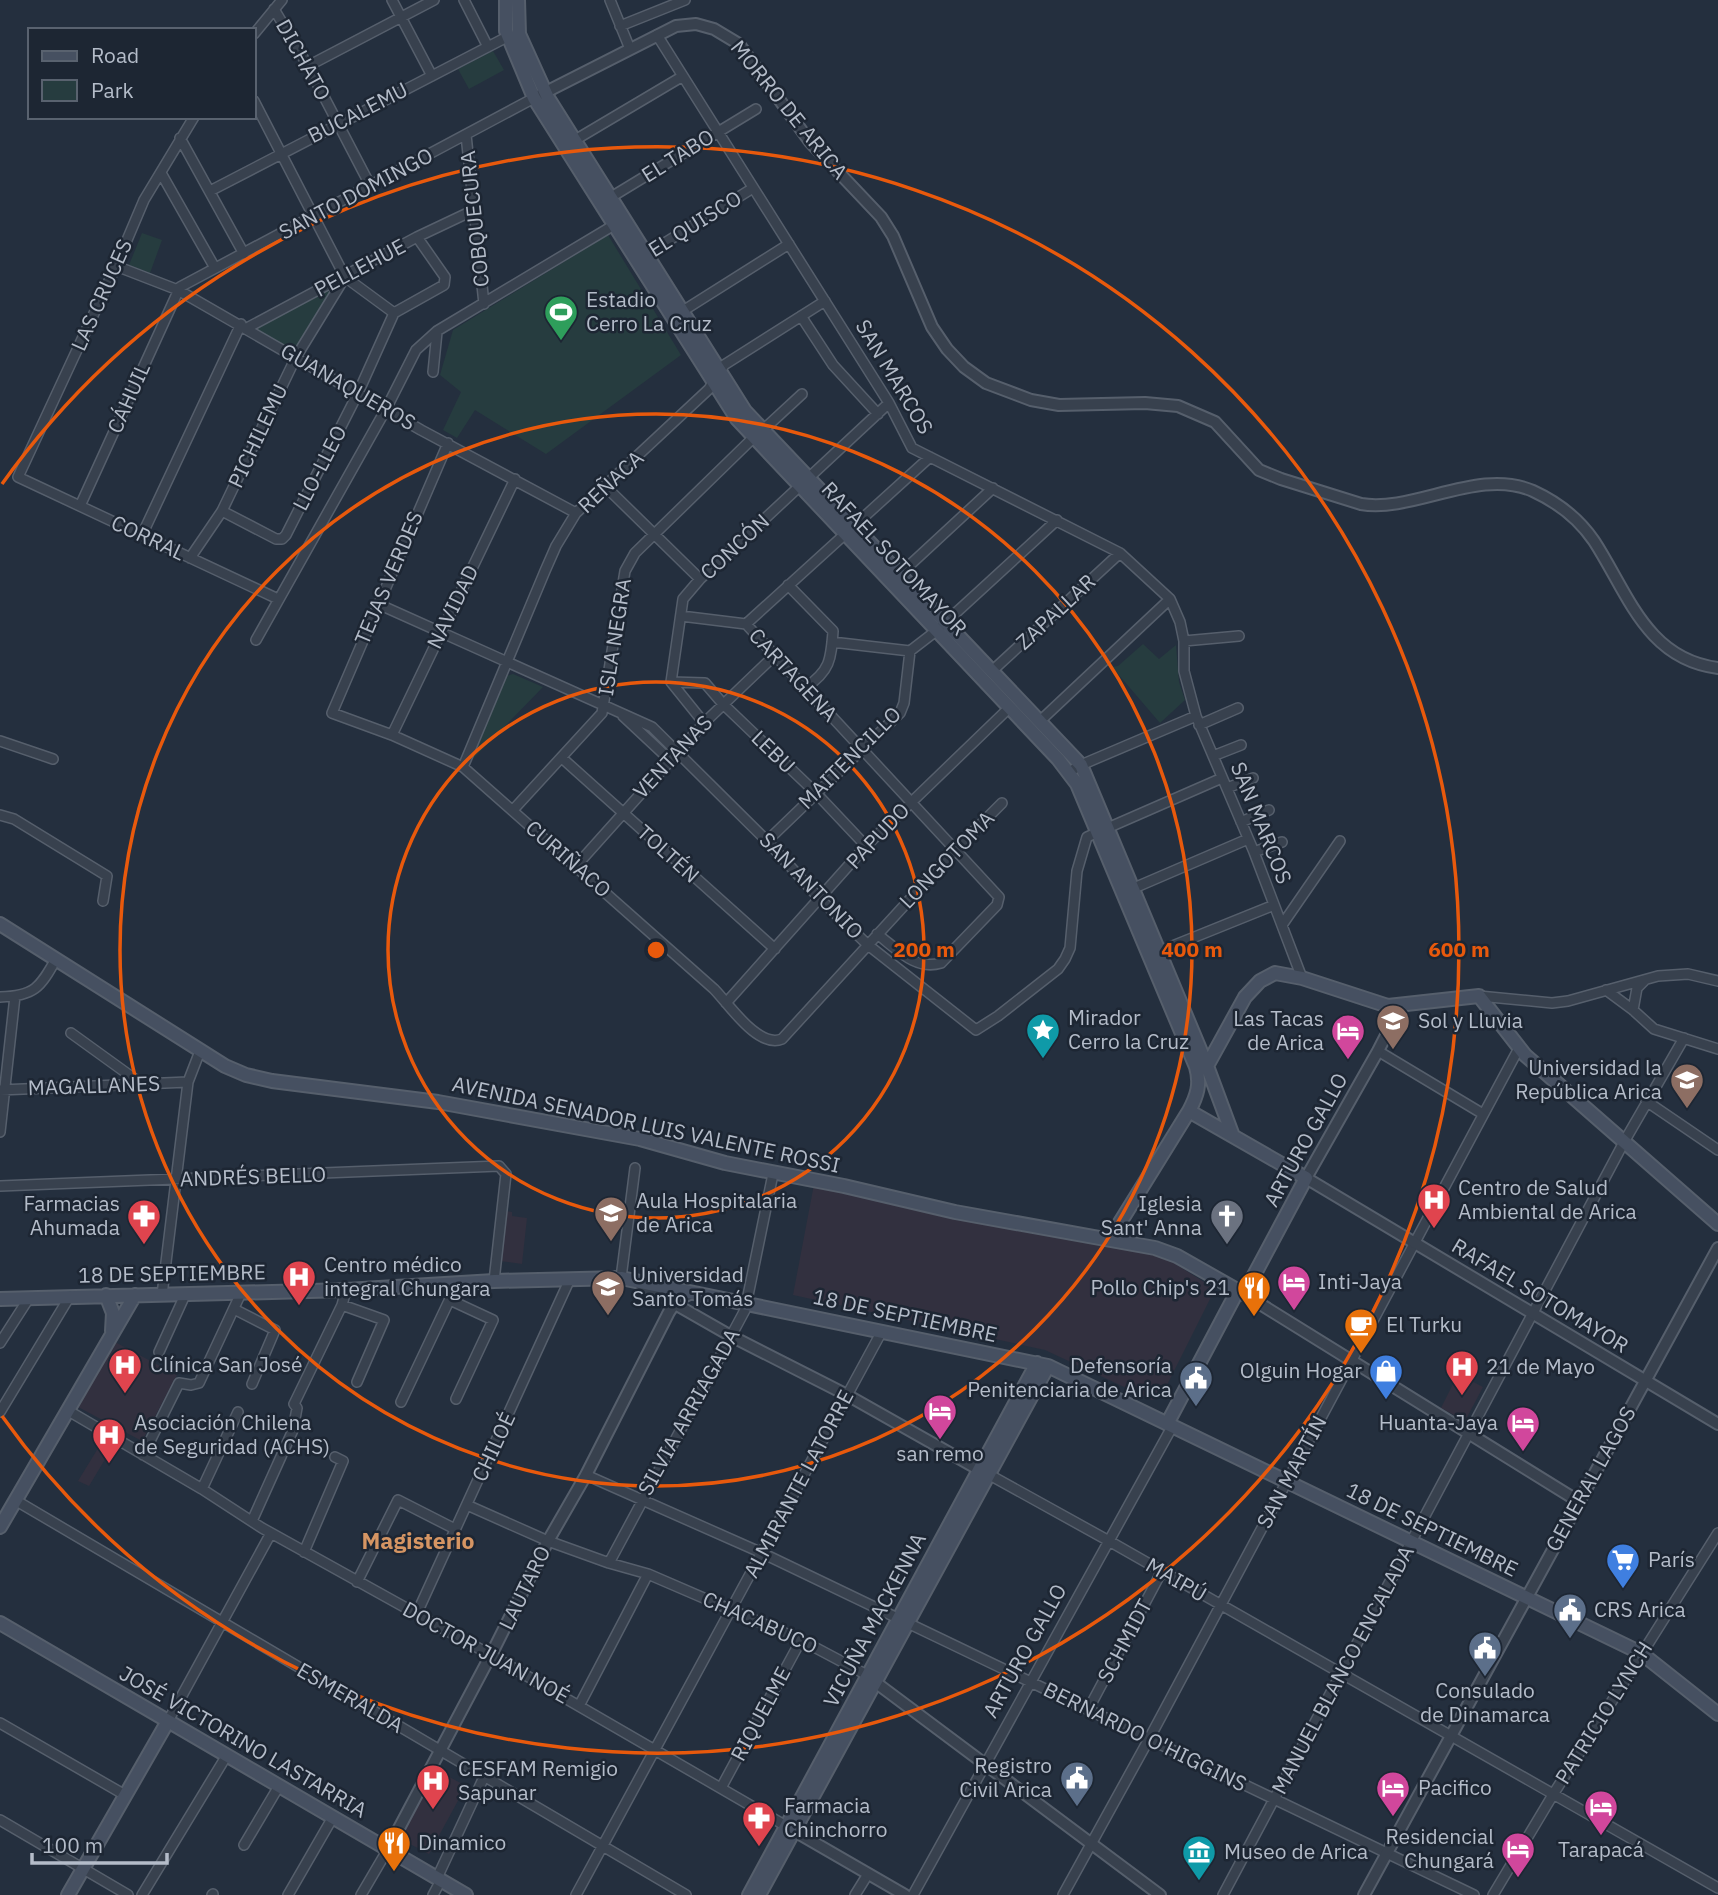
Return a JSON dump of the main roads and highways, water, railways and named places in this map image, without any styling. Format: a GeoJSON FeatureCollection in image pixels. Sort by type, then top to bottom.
{"type":"FeatureCollection","features":[{"type":"Feature","properties":{"kind":"main road","name":"RAFAEL SOTOMAYOR"},"geometry":{"type":"LineString","coordinates":[[506,0],[507,37],[540,95],[677,314],[719,370],[758,435]]}},
{"type":"Feature","properties":{"kind":"main road","name":"RAFAEL SOTOMAYOR"},"geometry":{"type":"LineString","coordinates":[[518,0],[519,34],[540,95]]}},
{"type":"Feature","properties":{"kind":"main road","name":"RAFAEL SOTOMAYOR"},"geometry":{"type":"LineString","coordinates":[[605,201],[614,225],[641,257]]}},
{"type":"Feature","properties":{"kind":"main road","name":"RAFAEL SOTOMAYOR"},"geometry":{"type":"LineString","coordinates":[[677,314],[712,383],[737,419],[758,435],[941,627],[992,671],[1081,765],[1102,829],[1198,1073],[1199,1087],[1189,1111],[1306,1178]]}},
{"type":"Feature","properties":{"kind":"main road","name":"RAFAEL SOTOMAYOR"},"geometry":{"type":"LineString","coordinates":[[849,530],[899,575],[1009,708],[1069,772],[1134,888],[1208,1066],[1233,1136]]}},
{"type":"Feature","properties":{"kind":"main road","name":"AVENIDA SENADOR LUIS VALENTE ROSSI"},"geometry":{"type":"LineString","coordinates":[[0,923],[234,1071],[272,1081],[438,1102],[640,1139],[773,1174],[844,1186],[955,1212],[1113,1240]]}},
{"type":"Feature","properties":{"kind":"main road"},"geometry":{"type":"LineString","coordinates":[[1193,1060],[1199,1066],[1208,1066],[1245,997],[1266,976],[1275,974],[1302,978],[1382,1005],[1401,1006],[1468,995],[1479,996],[1519,1048],[1718,1224]]}},
{"type":"Feature","properties":{"kind":"main road"},"geometry":{"type":"LineString","coordinates":[[1189,1111],[1116,1229],[1113,1240],[1173,1254],[1241,1292]]}},
{"type":"Feature","properties":{"kind":"main road","name":"ARTURO GALLO"},"geometry":{"type":"LineString","coordinates":[[1170,1425],[1306,1178]]}},
{"type":"Feature","properties":{"kind":"main road","name":"18 DE SEPTIEMBRE"},"geometry":{"type":"LineString","coordinates":[[0,1299],[346,1290],[494,1281],[626,1278],[1042,1365],[1642,1653],[1718,1714]]}},
{"type":"Feature","properties":{"kind":"main road"},"geometry":{"type":"LineString","coordinates":[[106,1295],[113,1313],[112,1333]]}},
{"type":"Feature","properties":{"kind":"main road"},"geometry":{"type":"LineString","coordinates":[[0,1527],[135,1295]]}},
{"type":"Feature","properties":{"kind":"main road","name":"VICUÑA MACKENNA"},"geometry":{"type":"LineString","coordinates":[[759,1895],[791,1829],[1042,1365]]}},
{"type":"Feature","properties":{"kind":"main road","name":"JOSÉ VICTORINO LASTARRIA"},"geometry":{"type":"LineString","coordinates":[[0,1623],[466,1895]]}},
{"type":"Feature","properties":{"kind":"main road"},"geometry":{"type":"LineString","coordinates":[[68,1895],[169,1721]]}},
{"type":"Feature","properties":{"kind":"main road","name":"VICUÑA MACKENNA"},"geometry":{"type":"LineString","coordinates":[[749,1895],[791,1829]]}},
{"type":"Feature","properties":{"kind":"place","name":"Estadio Cerro La Cruz"},"geometry":{"type":"Point","coordinates":[561,342]}},
{"type":"Feature","properties":{"kind":"place","name":"Sol y Lluvia"},"geometry":{"type":"Point","coordinates":[1393,1051]}},
{"type":"Feature","properties":{"kind":"place","name":"Mirador Cerro la Cruz"},"geometry":{"type":"Point","coordinates":[1043,1060]}},
{"type":"Feature","properties":{"kind":"place","name":"Las Tacas de Arica"},"geometry":{"type":"Point","coordinates":[1348,1061]}},
{"type":"Feature","properties":{"kind":"place","name":"Universidad la República Arica"},"geometry":{"type":"Point","coordinates":[1687,1110]}},
{"type":"Feature","properties":{"kind":"place","name":"Centro de Salud Ambiental de Arica"},"geometry":{"type":"Point","coordinates":[1434,1230]}},
{"type":"Feature","properties":{"kind":"place","name":"Aula Hospitalaria de Arica"},"geometry":{"type":"Point","coordinates":[611,1243]}},
{"type":"Feature","properties":{"kind":"place","name":"Farmacias Ahumada"},"geometry":{"type":"Point","coordinates":[144,1246]}},
{"type":"Feature","properties":{"kind":"place","name":"Iglesia Sant' Anna"},"geometry":{"type":"Point","coordinates":[1227,1246]}},
{"type":"Feature","properties":{"kind":"place","name":"Centro médico integral Chungara"},"geometry":{"type":"Point","coordinates":[299,1307]}},
{"type":"Feature","properties":{"kind":"place","name":"Inti-Jaya"},"geometry":{"type":"Point","coordinates":[1294,1312]}},
{"type":"Feature","properties":{"kind":"place","name":"Universidad Santo Tomás"},"geometry":{"type":"Point","coordinates":[608,1317]}},
{"type":"Feature","properties":{"kind":"place","name":"Pollo Chip's 21"},"geometry":{"type":"Point","coordinates":[1254,1318]}},
{"type":"Feature","properties":{"kind":"place","name":"El Turku"},"geometry":{"type":"Point","coordinates":[1361,1355]}},
{"type":"Feature","properties":{"kind":"place","name":"Clínica San José"},"geometry":{"type":"Point","coordinates":[125,1395]}},
{"type":"Feature","properties":{"kind":"place","name":"21 de Mayo"},"geometry":{"type":"Point","coordinates":[1462,1397]}},
{"type":"Feature","properties":{"kind":"place","name":"Olguin Hogar"},"geometry":{"type":"Point","coordinates":[1386,1401]}},
{"type":"Feature","properties":{"kind":"place","name":"Defensoría Penitenciaria de Arica"},"geometry":{"type":"Point","coordinates":[1196,1408]}},
{"type":"Feature","properties":{"kind":"place","name":"san remo"},"geometry":{"type":"Point","coordinates":[940,1441]}},
{"type":"Feature","properties":{"kind":"place","name":"Huanta-Jaya"},"geometry":{"type":"Point","coordinates":[1523,1453]}},
{"type":"Feature","properties":{"kind":"place","name":"Asociación Chilena de Seguridad (ACHS)"},"geometry":{"type":"Point","coordinates":[109,1465]}},
{"type":"Feature","properties":{"kind":"place","name":"París"},"geometry":{"type":"Point","coordinates":[1623,1590]}},
{"type":"Feature","properties":{"kind":"place","name":"CRS Arica"},"geometry":{"type":"Point","coordinates":[1570,1640]}},
{"type":"Feature","properties":{"kind":"place","name":"Consulado de Dinamarca"},"geometry":{"type":"Point","coordinates":[1485,1678]}},
{"type":"Feature","properties":{"kind":"place","name":"Registro Civil Arica"},"geometry":{"type":"Point","coordinates":[1077,1808]}},
{"type":"Feature","properties":{"kind":"place","name":"CESFAM Remigio Sapunar"},"geometry":{"type":"Point","coordinates":[433,1811]}},
{"type":"Feature","properties":{"kind":"place","name":"Pacifico"},"geometry":{"type":"Point","coordinates":[1393,1818]}},
{"type":"Feature","properties":{"kind":"place","name":"Tarapacá"},"geometry":{"type":"Point","coordinates":[1601,1837]}},
{"type":"Feature","properties":{"kind":"place","name":"Farmacia Chinchorro"},"geometry":{"type":"Point","coordinates":[759,1848]}},
{"type":"Feature","properties":{"kind":"place","name":"Dinamico"},"geometry":{"type":"Point","coordinates":[394,1873]}},
{"type":"Feature","properties":{"kind":"place","name":"Residencial Chungará"},"geometry":{"type":"Point","coordinates":[1518,1879]}},
{"type":"Feature","properties":{"kind":"place","name":"Museo de Arica"},"geometry":{"type":"Point","coordinates":[1199,1882]}},
{"type":"Feature","properties":{"kind":"district","name":"Magisterio"},"geometry":{"type":"Point","coordinates":[418,1541]}}]}
